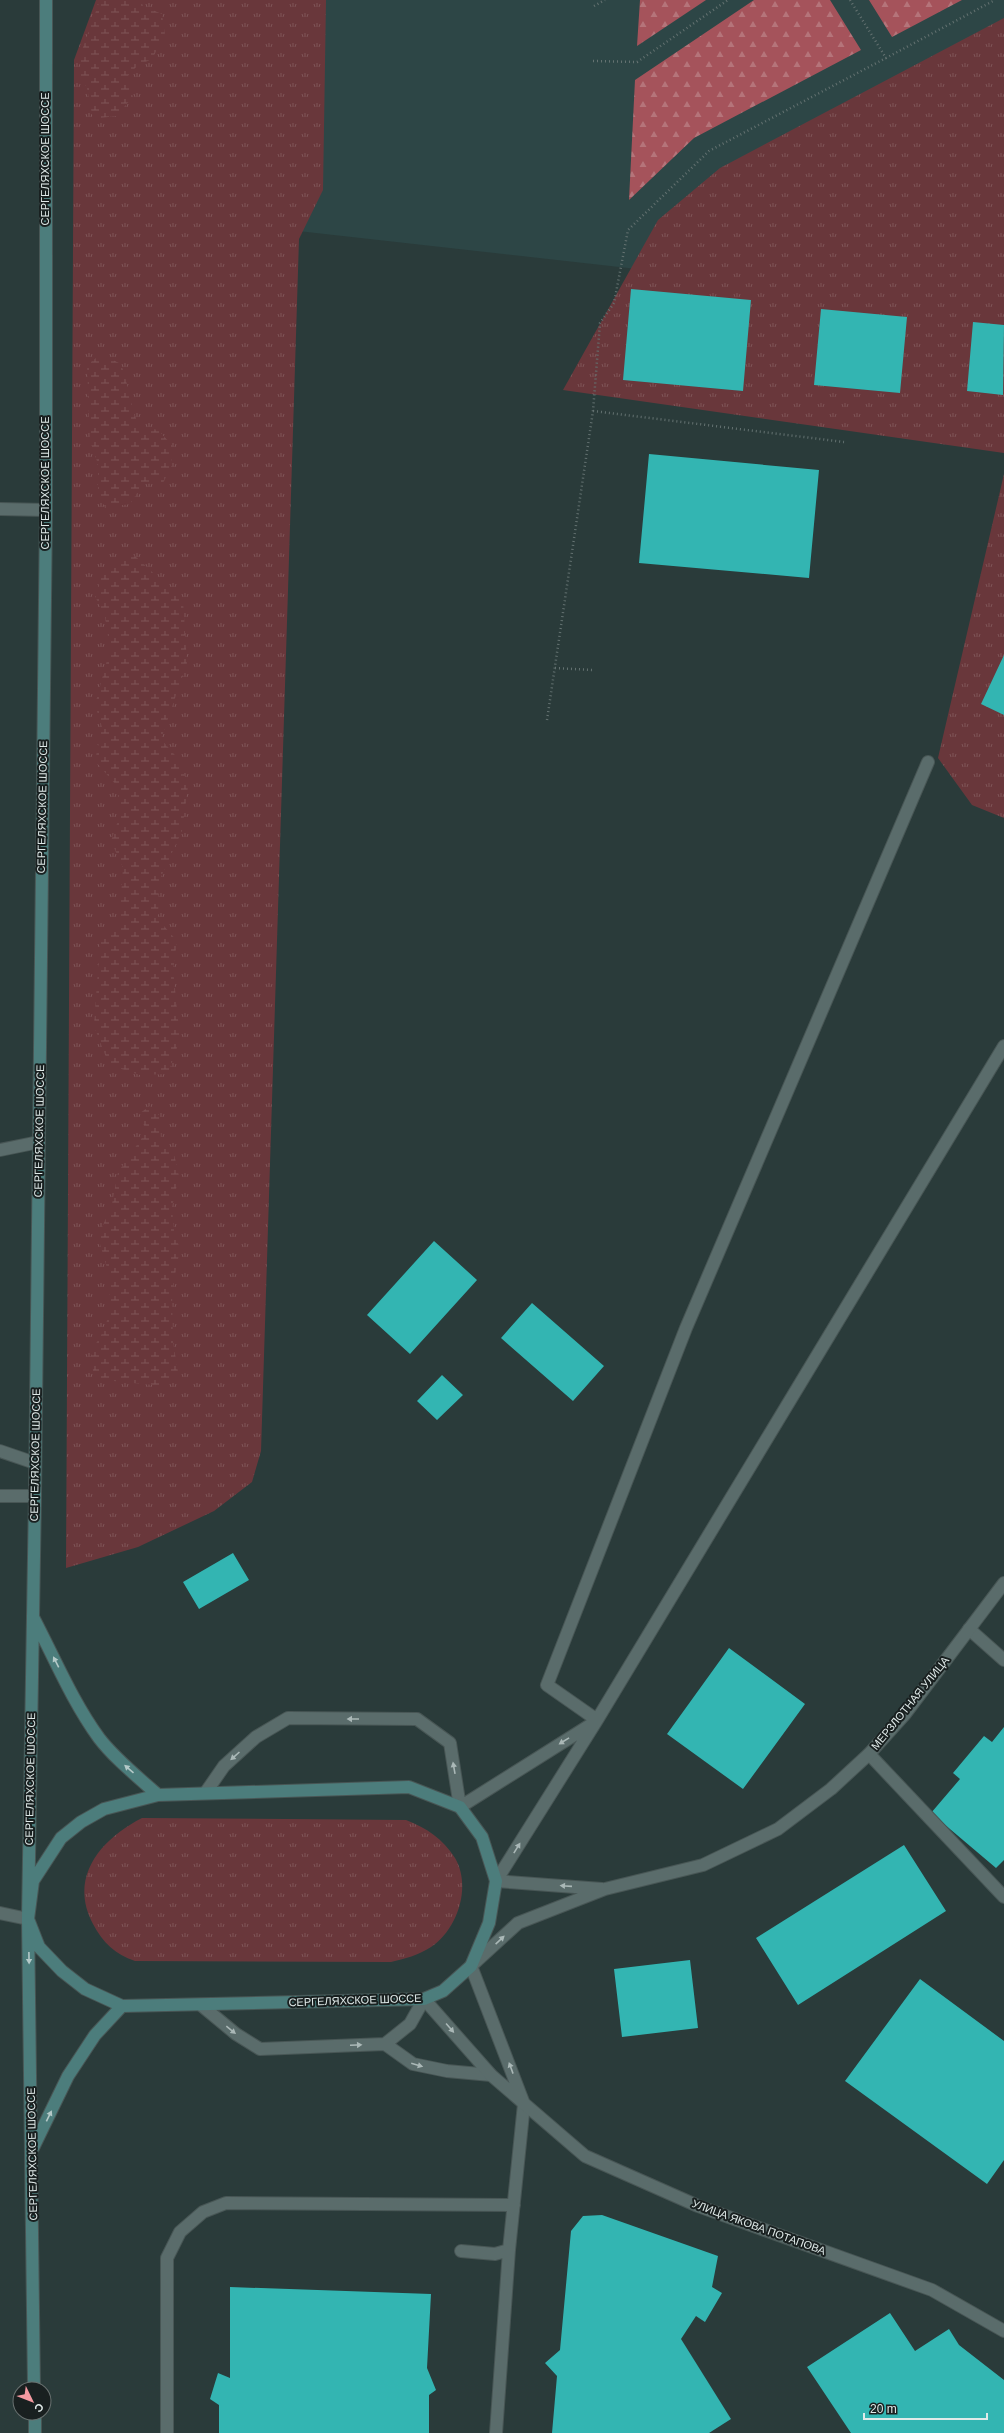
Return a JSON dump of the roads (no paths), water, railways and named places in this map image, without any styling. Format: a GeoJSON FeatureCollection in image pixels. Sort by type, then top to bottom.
{"type":"FeatureCollection","features":[{"type":"Feature","properties":{"kind":"main road","name":"СЕРГЕЛЯХСКОЕ ШОССЕ"},"geometry":{"type":"LineString","coordinates":[[34,2381],[28,1919],[35,1496],[46,510],[46,0]]}},
{"type":"Feature","properties":{"kind":"main road","name":"СЕРГЕЛЯХСКОЕ ШОССЕ"},"geometry":{"type":"LineString","coordinates":[[32,1614],[80,1709],[99,1738],[124,1764],[158,1795]]}},
{"type":"Feature","properties":{"kind":"main road","name":"СЕРГЕЛЯХСКОЕ ШОССЕ"},"geometry":{"type":"LineString","coordinates":[[409,1787],[460,1807],[482,1837],[496,1881],[489,1923],[471,1966],[443,1991],[424,1998],[122,2006],[86,1989],[62,1971],[39,1946],[28,1919],[33,1881],[61,1838],[104,1809],[158,1795],[206,1792],[409,1787]]}},
{"type":"Feature","properties":{"kind":"main road"},"geometry":{"type":"LineString","coordinates":[[32,2151],[68,2076],[95,2035],[122,2006]]}},
{"type":"Feature","properties":{"kind":"main road"},"geometry":{"type":"LineString","coordinates":[[35,2421],[35,2433]]}},
{"type":"Feature","properties":{"kind":"street"},"geometry":{"type":"LineString","coordinates":[[0,509],[46,510]]}},
{"type":"Feature","properties":{"kind":"street"},"geometry":{"type":"LineString","coordinates":[[597,1720],[547,1684],[686,1328],[928,762]]}},
{"type":"Feature","properties":{"kind":"street"},"geometry":{"type":"LineString","coordinates":[[605,1889],[496,1881],[597,1720],[1004,1046]]}},
{"type":"Feature","properties":{"kind":"street"},"geometry":{"type":"LineString","coordinates":[[0,1150],[39,1142]]}},
{"type":"Feature","properties":{"kind":"street"},"geometry":{"type":"LineString","coordinates":[[0,1451],[35,1463]]}},
{"type":"Feature","properties":{"kind":"street"},"geometry":{"type":"LineString","coordinates":[[0,1496],[35,1496]]}},
{"type":"Feature","properties":{"kind":"street","name":"МЕРЗЛОТНАЯ УЛИЦА"},"geometry":{"type":"LineString","coordinates":[[605,1889],[703,1865],[778,1829],[832,1789],[869,1754],[904,1714],[1004,1582]]}},
{"type":"Feature","properties":{"kind":"street"},"geometry":{"type":"LineString","coordinates":[[969,1629],[1004,1660]]}},
{"type":"Feature","properties":{"kind":"street"},"geometry":{"type":"LineString","coordinates":[[206,1792],[224,1766],[256,1737],[288,1718],[417,1719],[450,1743],[460,1807],[597,1720]]}},
{"type":"Feature","properties":{"kind":"street"},"geometry":{"type":"LineString","coordinates":[[869,1754],[1004,1897]]}},
{"type":"Feature","properties":{"kind":"street"},"geometry":{"type":"LineString","coordinates":[[496,2433],[509,2250],[524,2104],[471,1966],[518,1923],[605,1889]]}},
{"type":"Feature","properties":{"kind":"street"},"geometry":{"type":"LineString","coordinates":[[0,1913],[28,1919]]}},
{"type":"Feature","properties":{"kind":"street"},"geometry":{"type":"LineString","coordinates":[[201,2005],[236,2034],[260,2049],[385,2044],[410,2024],[424,1998]]}},
{"type":"Feature","properties":{"kind":"street","name":"УЛИЦА ЯКОВА ПОТАПОВА"},"geometry":{"type":"LineString","coordinates":[[424,1998],[491,2075],[585,2156],[698,2206],[932,2290],[1004,2332]]}},
{"type":"Feature","properties":{"kind":"street"},"geometry":{"type":"LineString","coordinates":[[385,2044],[413,2064],[447,2071],[491,2075]]}},
{"type":"Feature","properties":{"kind":"street"},"geometry":{"type":"LineString","coordinates":[[167,2433],[167,2258],[180,2232],[203,2212],[226,2202],[514,2205]]}},
{"type":"Feature","properties":{"kind":"street"},"geometry":{"type":"LineString","coordinates":[[462,2251],[495,2254],[509,2250]]}}]}
